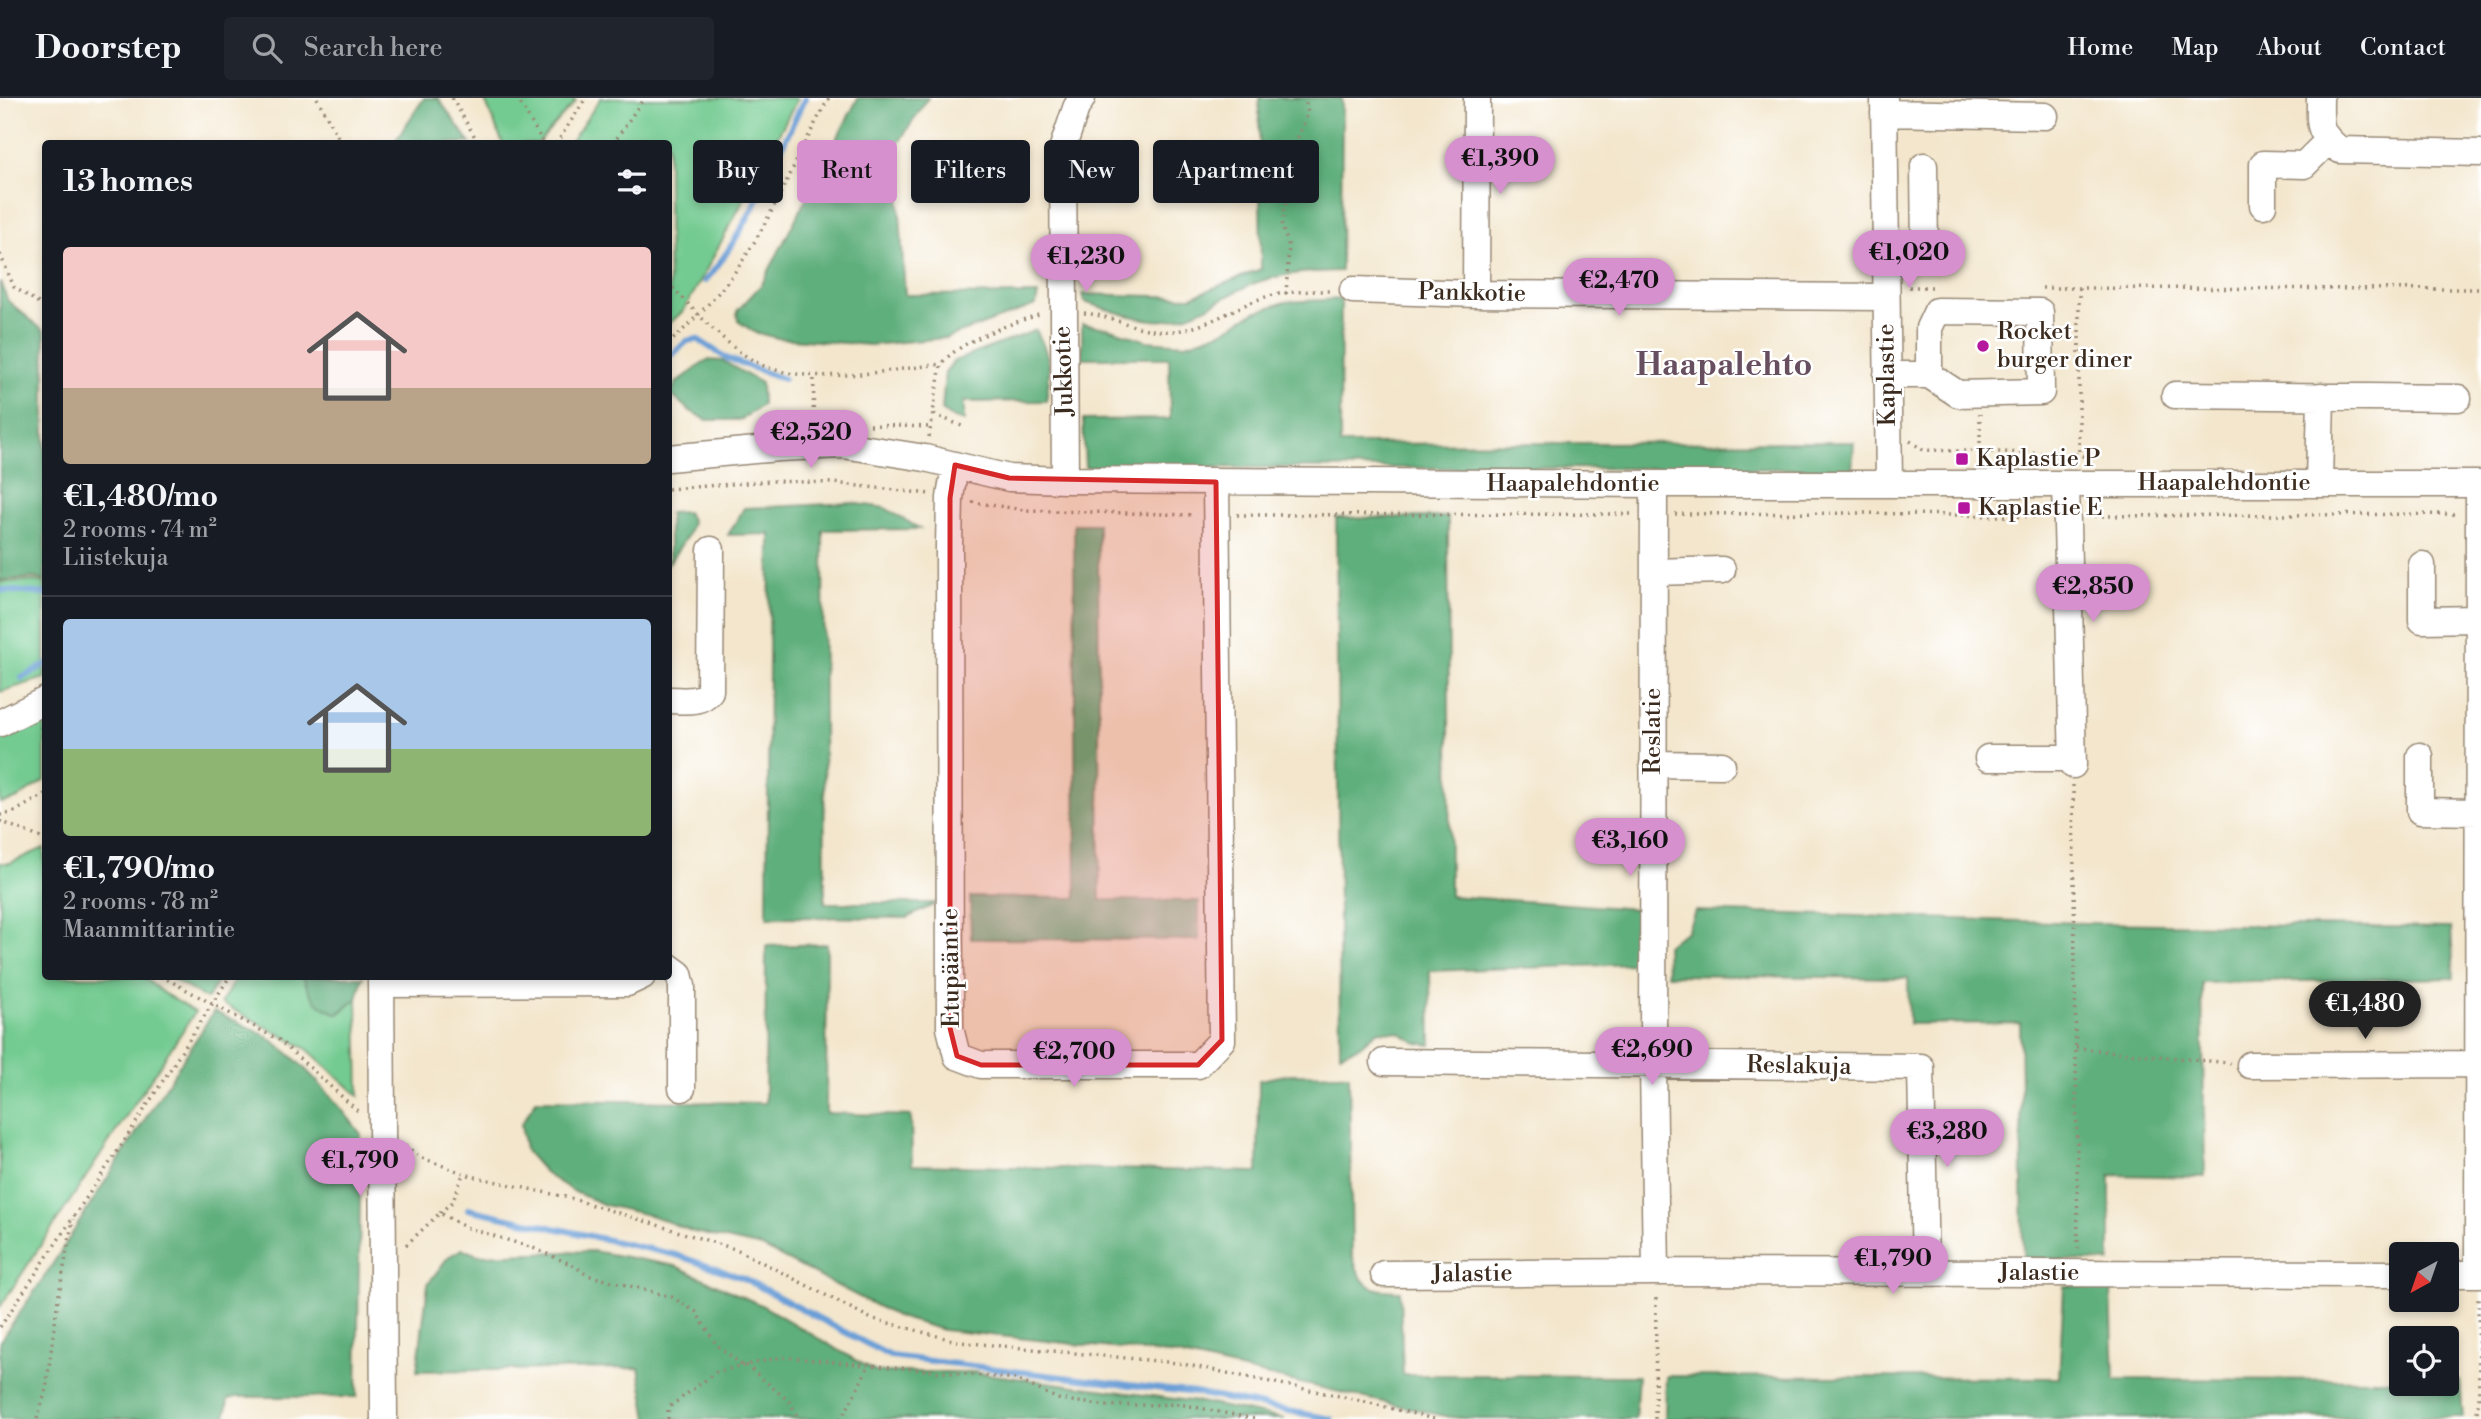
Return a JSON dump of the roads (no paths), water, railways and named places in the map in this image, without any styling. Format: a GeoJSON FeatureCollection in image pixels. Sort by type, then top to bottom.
{"type":"FeatureCollection","features":[{"type":"Feature","properties":{"kind":"street","name":"Jukkotie"},"geometry":{"type":"LineString","coordinates":[[1065,480],[1063,147],[1082,98]]}},
{"type":"Feature","properties":{"kind":"street"},"geometry":{"type":"LineString","coordinates":[[1476,294],[1477,98]]}},
{"type":"Feature","properties":{"kind":"street"},"geometry":{"type":"LineString","coordinates":[[2320,98],[2319,129],[2328,141],[2340,150],[2481,153]]}},
{"type":"Feature","properties":{"kind":"street"},"geometry":{"type":"LineString","coordinates":[[1884,106],[2045,116]]}},
{"type":"Feature","properties":{"kind":"street","name":"Kaplastie"},"geometry":{"type":"LineString","coordinates":[[1884,106],[1889,483]]}},
{"type":"Feature","properties":{"kind":"street"},"geometry":{"type":"LineString","coordinates":[[2263,205],[2263,164],[2304,165],[2328,141]]}},
{"type":"Feature","properties":{"kind":"street"},"geometry":{"type":"LineString","coordinates":[[1924,166],[1925,252]]}},
{"type":"Feature","properties":{"kind":"street"},"geometry":{"type":"LineString","coordinates":[[1885,213],[1925,212]]}},
{"type":"Feature","properties":{"kind":"street","name":"Pankkotie"},"geometry":{"type":"LineString","coordinates":[[1353,290],[1476,294],[1886,292]]}},
{"type":"Feature","properties":{"kind":"street"},"geometry":{"type":"LineString","coordinates":[[1886,375],[1929,375],[1958,394],[2041,392],[2040,312],[1937,311],[1929,328],[1929,375]]}},
{"type":"Feature","properties":{"kind":"street"},"geometry":{"type":"LineString","coordinates":[[2175,395],[2458,398]]}},
{"type":"Feature","properties":{"kind":"street"},"geometry":{"type":"LineString","coordinates":[[2319,483],[2321,396]]}},
{"type":"Feature","properties":{"kind":"street","name":"Haapalehdontie"},"geometry":{"type":"LineString","coordinates":[[672,458],[778,447],[843,444],[925,458],[1009,478],[1065,480],[1654,484],[2480,484]]}},
{"type":"Feature","properties":{"kind":"street","name":"Etupääntie"},"geometry":{"type":"LineString","coordinates":[[955,465],[950,498],[950,1028],[957,1056],[981,1065],[1198,1065],[1222,1040],[1214,515],[1216,482]]}},
{"type":"Feature","properties":{"kind":"street","name":"Reslatie"},"geometry":{"type":"LineString","coordinates":[[1654,484],[1653,1064],[1656,1272]]}},
{"type":"Feature","properties":{"kind":"street"},"geometry":{"type":"LineString","coordinates":[[1989,758],[2072,762],[2066,484]]}},
{"type":"Feature","properties":{"kind":"street"},"geometry":{"type":"LineString","coordinates":[[2459,1274],[2479,1274],[2480,484]]}},
{"type":"Feature","properties":{"kind":"street"},"geometry":{"type":"LineString","coordinates":[[672,700],[696,700],[705,697],[710,691],[710,550]]}},
{"type":"Feature","properties":{"kind":"street"},"geometry":{"type":"LineString","coordinates":[[2422,565],[2422,620],[2478,619]]}},
{"type":"Feature","properties":{"kind":"street"},"geometry":{"type":"LineString","coordinates":[[1654,572],[1722,570]]}},
{"type":"Feature","properties":{"kind":"street"},"geometry":{"type":"LineString","coordinates":[[0,702],[40,703]]}},
{"type":"Feature","properties":{"kind":"street"},"geometry":{"type":"LineString","coordinates":[[0,723],[40,703]]}},
{"type":"Feature","properties":{"kind":"street"},"geometry":{"type":"LineString","coordinates":[[2420,756],[2420,811],[2478,812]]}},
{"type":"Feature","properties":{"kind":"street"},"geometry":{"type":"LineString","coordinates":[[1653,764],[1722,765]]}},
{"type":"Feature","properties":{"kind":"street"},"geometry":{"type":"LineString","coordinates":[[672,970],[679,974],[682,986],[682,1088]]}},
{"type":"Feature","properties":{"kind":"street"},"geometry":{"type":"LineString","coordinates":[[384,1419],[381,980],[628,983],[634,980]]}},
{"type":"Feature","properties":{"kind":"street","name":"Reslakuja"},"geometry":{"type":"LineString","coordinates":[[1384,1062],[1921,1067],[1925,1272]]}},
{"type":"Feature","properties":{"kind":"street"},"geometry":{"type":"LineString","coordinates":[[2249,1065],[2480,1064]]}},
{"type":"Feature","properties":{"kind":"street","name":"Jalastie"},"geometry":{"type":"LineString","coordinates":[[1384,1274],[2389,1273]]}},
{"type":"Feature","properties":{"kind":"waterway"},"geometry":{"type":"LineString","coordinates":[[705,281],[748,217],[805,98]]}},
{"type":"Feature","properties":{"kind":"waterway"},"geometry":{"type":"LineString","coordinates":[[672,355],[687,341],[697,339],[728,359],[784,379]]}},
{"type":"Feature","properties":{"kind":"waterway"},"geometry":{"type":"LineString","coordinates":[[0,590],[42,594]]}},
{"type":"Feature","properties":{"kind":"waterway"},"geometry":{"type":"LineString","coordinates":[[22,678],[42,666]]}},
{"type":"Feature","properties":{"kind":"waterway"},"geometry":{"type":"LineString","coordinates":[[468,1209],[676,1255],[743,1278],[890,1356],[1195,1393],[1331,1419]]}},
{"type":"Feature","properties":{"kind":"place","name":"Rocket burger diner"},"geometry":{"type":"Point","coordinates":[1983,346]}},
{"type":"Feature","properties":{"kind":"place","name":"Kaplastie P"},"geometry":{"type":"Point","coordinates":[1962,459]}},
{"type":"Feature","properties":{"kind":"place","name":"Kaplastie E"},"geometry":{"type":"Point","coordinates":[1964,508]}},
{"type":"Feature","properties":{"kind":"district","name":"Haapalehto"},"geometry":{"type":"Point","coordinates":[1724,365]}}]}
